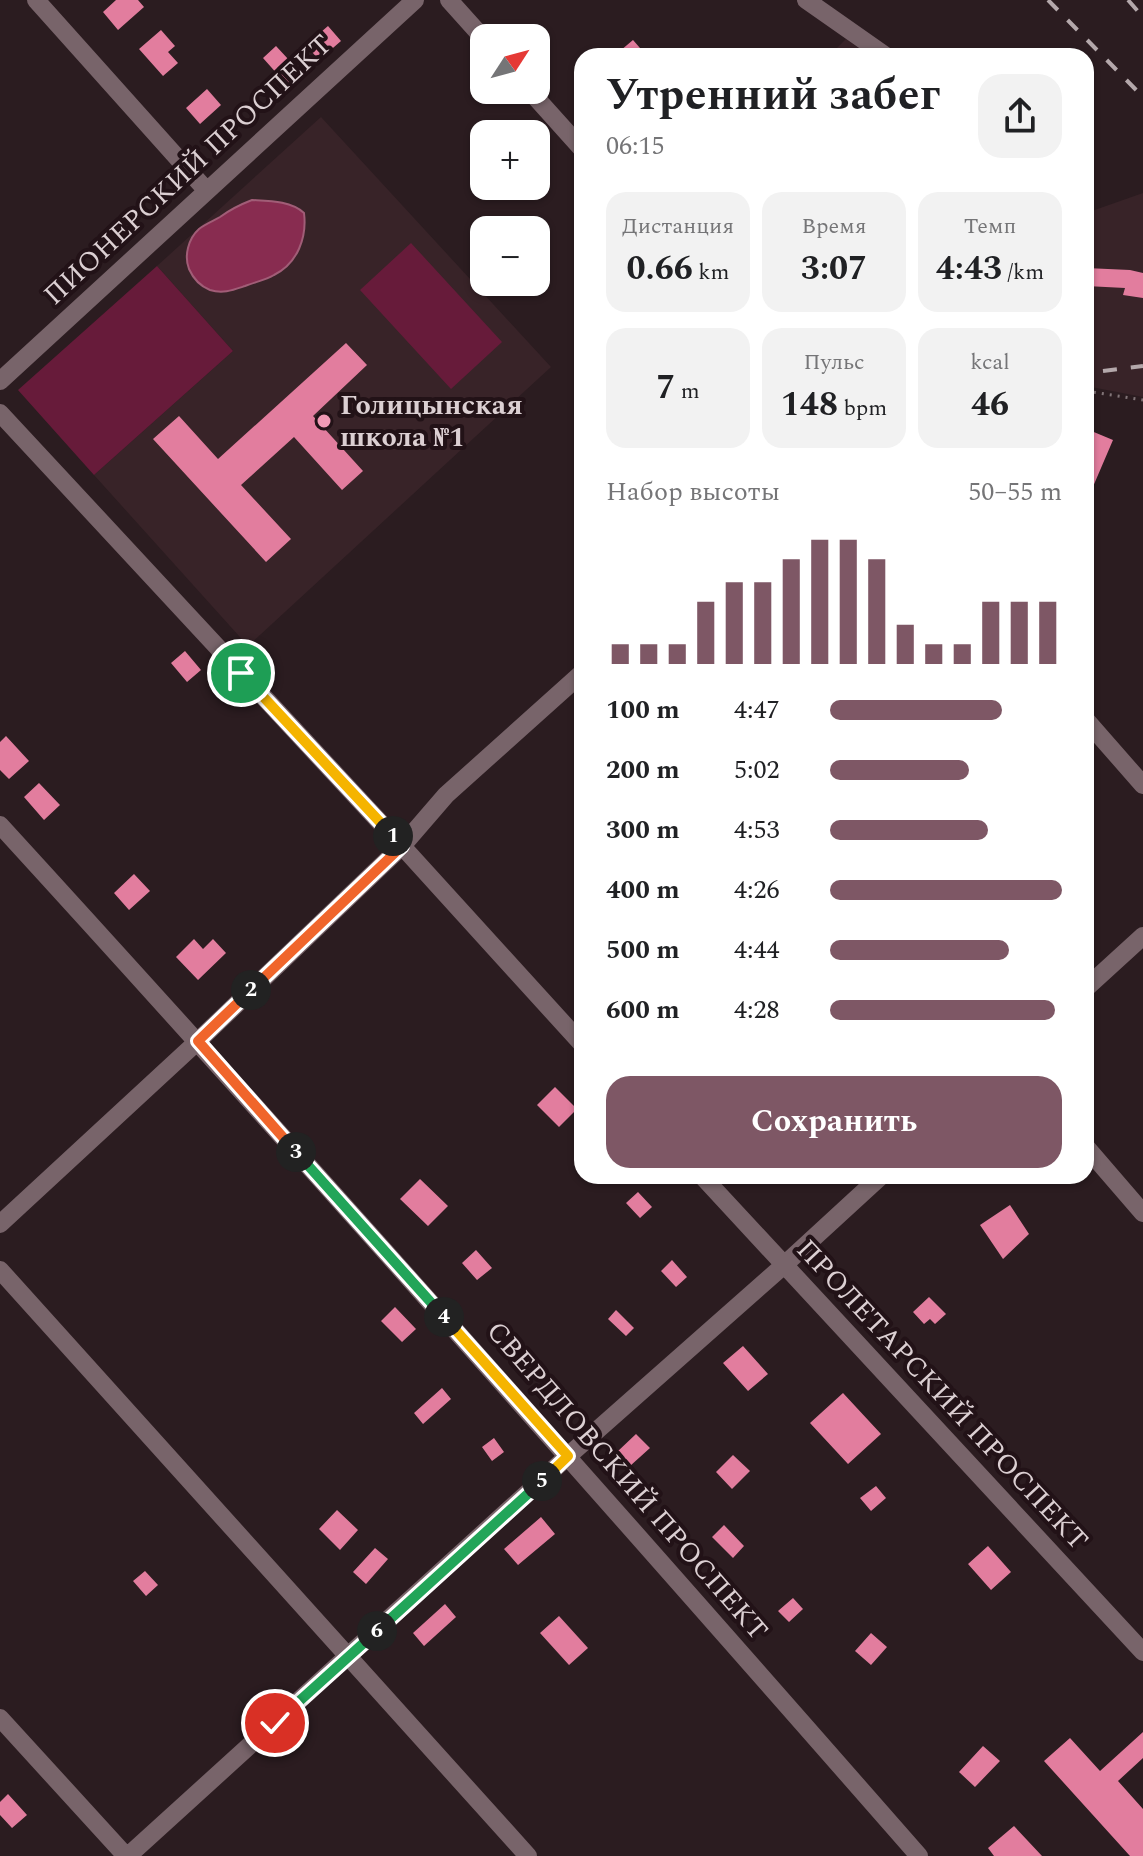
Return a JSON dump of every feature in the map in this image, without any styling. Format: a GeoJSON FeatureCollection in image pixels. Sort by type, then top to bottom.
{"type":"FeatureCollection","features":[{"type":"Feature","properties":{"kind":"street"},"geometry":{"type":"LineString","coordinates":[[36,0],[207,191]]}},
{"type":"Feature","properties":{"kind":"street","name":"ПИОНЕРСКИЙ ПРОСПЕКТ"},"geometry":{"type":"LineString","coordinates":[[0,381],[415,0]]}},
{"type":"Feature","properties":{"kind":"street"},"geometry":{"type":"LineString","coordinates":[[449,0],[471,24]]}},
{"type":"Feature","properties":{"kind":"street"},"geometry":{"type":"LineString","coordinates":[[806,0],[875,48]]}},
{"type":"Feature","properties":{"kind":"street"},"geometry":{"type":"LineString","coordinates":[[542,104],[574,140]]}},
{"type":"Feature","properties":{"kind":"street"},"geometry":{"type":"LineString","coordinates":[[0,413],[574,1035]]}},
{"type":"Feature","properties":{"kind":"street"},"geometry":{"type":"LineString","coordinates":[[0,1224],[402,846],[446,795],[574,680]]}},
{"type":"Feature","properties":{"kind":"street"},"geometry":{"type":"LineString","coordinates":[[1094,729],[1143,785]]}},
{"type":"Feature","properties":{"kind":"street","name":"СВЕРДЛОВСКИЙ ПРОСПЕКТ"},"geometry":{"type":"LineString","coordinates":[[0,825],[198,1041],[568,1456],[919,1856]]}},
{"type":"Feature","properties":{"kind":"street"},"geometry":{"type":"LineString","coordinates":[[1094,981],[1143,936]]}},
{"type":"Feature","properties":{"kind":"street"},"geometry":{"type":"LineString","coordinates":[[1094,1156],[1143,1213]]}},
{"type":"Feature","properties":{"kind":"street","name":"ПРОЛЕТАРСКИЙ ПРОСПЕКТ"},"geometry":{"type":"LineString","coordinates":[[709,1184],[1143,1652]]}},
{"type":"Feature","properties":{"kind":"street"},"geometry":{"type":"LineString","coordinates":[[0,1718],[127,1856],[872,1184]]}},
{"type":"Feature","properties":{"kind":"street"},"geometry":{"type":"LineString","coordinates":[[0,1270],[528,1856]]}},
{"type":"Feature","properties":{"kind":"path"},"geometry":{"type":"LineString","coordinates":[[1094,392],[1143,400]]}},
{"type":"Feature","properties":{"kind":"shaded area"},"geometry":{"type":"Polygon","coordinates":[[[846,39],[859,48],[837,48],[846,39]]]}},
{"type":"Feature","properties":{"kind":"shaded area","name":"Голицынская школа №1"},"geometry":{"type":"Polygon","coordinates":[[[321,117],[470,279],[470,296],[486,296],[551,367],[248,646],[94,475],[233,351],[157,266],[321,117]]]}},
{"type":"Feature","properties":{"kind":"shaded area"},"geometry":{"type":"Polygon","coordinates":[[[1143,193],[1143,397],[1094,388],[1094,210],[1143,193]]]}},
{"type":"Feature","properties":{"kind":"shaded area"},"geometry":{"type":"Polygon","coordinates":[[[252,200],[287,204],[304,213],[304,231],[295,256],[282,270],[268,278],[228,291],[206,288],[195,279],[188,264],[187,253],[192,238],[199,229],[252,200]]]}},
{"type":"Feature","properties":{"kind":"shaded area"},"geometry":{"type":"Polygon","coordinates":[[[411,243],[502,342],[451,389],[360,290],[411,243]]]}},
{"type":"Feature","properties":{"kind":"shaded area"},"geometry":{"type":"Polygon","coordinates":[[[157,266],[233,351],[94,475],[18,390],[157,266]]]}},
{"type":"Feature","properties":{"kind":"building"},"geometry":{"type":"Polygon","coordinates":[[[116,0],[138,0],[144,7],[118,30],[103,12],[116,0]]]}},
{"type":"Feature","properties":{"kind":"building"},"geometry":{"type":"Polygon","coordinates":[[[328,26],[341,41],[319,60],[306,45],[328,26]]]}},
{"type":"Feature","properties":{"kind":"building"},"geometry":{"type":"Polygon","coordinates":[[[161,30],[175,46],[168,52],[178,63],[163,76],[139,49],[161,30]]]}},
{"type":"Feature","properties":{"kind":"building"},"geometry":{"type":"Polygon","coordinates":[[[633,40],[640,48],[624,48],[633,40]]]}},
{"type":"Feature","properties":{"kind":"building"},"geometry":{"type":"Polygon","coordinates":[[[276,46],[301,73],[287,85],[263,58],[276,46]]]}},
{"type":"Feature","properties":{"kind":"building"},"geometry":{"type":"Polygon","coordinates":[[[207,89],[221,105],[200,124],[186,108],[207,89]]]}},
{"type":"Feature","properties":{"kind":"building"},"geometry":{"type":"Polygon","coordinates":[[[1094,268],[1143,273],[1143,298],[1123,295],[1125,288],[1094,286],[1094,268]]]}},
{"type":"Feature","properties":{"kind":"building"},"geometry":{"type":"Polygon","coordinates":[[[346,343],[367,365],[313,416],[363,471],[342,490],[294,437],[241,485],[291,539],[266,562],[153,439],[179,416],[218,459],[346,343]]]}},
{"type":"Feature","properties":{"kind":"building"},"geometry":{"type":"Polygon","coordinates":[[[1094,432],[1113,440],[1094,484],[1094,432]]]}},
{"type":"Feature","properties":{"kind":"building"},"geometry":{"type":"Polygon","coordinates":[[[185,651],[201,670],[187,682],[171,663],[185,651]]]}},
{"type":"Feature","properties":{"kind":"building"},"geometry":{"type":"Polygon","coordinates":[[[6,736],[29,761],[9,779],[0,770],[0,742],[6,736]]]}},
{"type":"Feature","properties":{"kind":"building"},"geometry":{"type":"Polygon","coordinates":[[[39,783],[60,805],[44,820],[24,797],[39,783]]]}},
{"type":"Feature","properties":{"kind":"building"},"geometry":{"type":"Polygon","coordinates":[[[134,874],[150,891],[129,910],[114,893],[134,874]]]}},
{"type":"Feature","properties":{"kind":"building"},"geometry":{"type":"Polygon","coordinates":[[[194,939],[203,949],[213,939],[226,953],[198,980],[176,957],[194,939]]]}},
{"type":"Feature","properties":{"kind":"building"},"geometry":{"type":"Polygon","coordinates":[[[555,1087],[574,1106],[574,1112],[559,1127],[537,1105],[555,1087]]]}},
{"type":"Feature","properties":{"kind":"building"},"geometry":{"type":"Polygon","coordinates":[[[420,1179],[448,1206],[428,1226],[400,1199],[420,1179]]]}},
{"type":"Feature","properties":{"kind":"building"},"geometry":{"type":"Polygon","coordinates":[[[638,1192],[652,1207],[640,1218],[626,1203],[638,1192]]]}},
{"type":"Feature","properties":{"kind":"building"},"geometry":{"type":"Polygon","coordinates":[[[1010,1205],[1029,1234],[1003,1259],[980,1225],[1010,1205]]]}},
{"type":"Feature","properties":{"kind":"building"},"geometry":{"type":"Polygon","coordinates":[[[476,1250],[492,1268],[477,1280],[462,1263],[476,1250]]]}},
{"type":"Feature","properties":{"kind":"building"},"geometry":{"type":"Polygon","coordinates":[[[672,1260],[687,1277],[676,1287],[661,1271],[672,1260]]]}},
{"type":"Feature","properties":{"kind":"building"},"geometry":{"type":"Polygon","coordinates":[[[929,1297],[946,1314],[935,1324],[930,1319],[924,1324],[913,1312],[929,1297]]]}},
{"type":"Feature","properties":{"kind":"building"},"geometry":{"type":"Polygon","coordinates":[[[395,1307],[416,1329],[402,1342],[381,1321],[395,1307]]]}},
{"type":"Feature","properties":{"kind":"building"},"geometry":{"type":"Polygon","coordinates":[[[616,1310],[634,1328],[626,1336],[608,1319],[616,1310]]]}},
{"type":"Feature","properties":{"kind":"building"},"geometry":{"type":"Polygon","coordinates":[[[743,1346],[768,1374],[748,1391],[723,1363],[743,1346]]]}},
{"type":"Feature","properties":{"kind":"building"},"geometry":{"type":"Polygon","coordinates":[[[442,1388],[451,1399],[423,1424],[414,1413],[442,1388]]]}},
{"type":"Feature","properties":{"kind":"building"},"geometry":{"type":"Polygon","coordinates":[[[843,1393],[881,1434],[848,1464],[810,1423],[843,1393]]]}},
{"type":"Feature","properties":{"kind":"building"},"geometry":{"type":"Polygon","coordinates":[[[636,1434],[650,1448],[630,1466],[617,1452],[636,1434]]]}},
{"type":"Feature","properties":{"kind":"building"},"geometry":{"type":"Polygon","coordinates":[[[494,1438],[504,1452],[492,1461],[482,1447],[494,1438]]]}},
{"type":"Feature","properties":{"kind":"building"},"geometry":{"type":"Polygon","coordinates":[[[733,1455],[750,1471],[732,1489],[716,1472],[733,1455]]]}},
{"type":"Feature","properties":{"kind":"building"},"geometry":{"type":"Polygon","coordinates":[[[876,1486],[886,1498],[871,1511],[860,1498],[876,1486]]]}},
{"type":"Feature","properties":{"kind":"building"},"geometry":{"type":"Polygon","coordinates":[[[337,1510],[358,1530],[340,1550],[319,1529],[337,1510]]]}},
{"type":"Feature","properties":{"kind":"building"},"geometry":{"type":"Polygon","coordinates":[[[541,1517],[555,1534],[518,1565],[504,1549],[541,1517]]]}},
{"type":"Feature","properties":{"kind":"building"},"geometry":{"type":"Polygon","coordinates":[[[724,1525],[744,1546],[733,1558],[712,1537],[724,1525]]]}},
{"type":"Feature","properties":{"kind":"building"},"geometry":{"type":"Polygon","coordinates":[[[988,1546],[1011,1572],[991,1590],[968,1564],[988,1546]]]}},
{"type":"Feature","properties":{"kind":"building"},"geometry":{"type":"Polygon","coordinates":[[[375,1548],[388,1559],[366,1584],[353,1572],[375,1548]]]}},
{"type":"Feature","properties":{"kind":"building"},"geometry":{"type":"Polygon","coordinates":[[[145,1571],[158,1585],[146,1596],[133,1581],[145,1571]]]}},
{"type":"Feature","properties":{"kind":"building"},"geometry":{"type":"Polygon","coordinates":[[[793,1598],[803,1609],[789,1622],[778,1611],[793,1598]]]}},
{"type":"Feature","properties":{"kind":"building"},"geometry":{"type":"Polygon","coordinates":[[[445,1604],[456,1617],[424,1646],[413,1633],[445,1604]]]}},
{"type":"Feature","properties":{"kind":"building"},"geometry":{"type":"Polygon","coordinates":[[[559,1616],[588,1648],[569,1665],[540,1633],[559,1616]]]}},
{"type":"Feature","properties":{"kind":"building"},"geometry":{"type":"Polygon","coordinates":[[[871,1633],[887,1647],[871,1665],[855,1651],[871,1633]]]}},
{"type":"Feature","properties":{"kind":"building"},"geometry":{"type":"Polygon","coordinates":[[[1143,1732],[1143,1758],[1118,1781],[1143,1809],[1143,1856],[1130,1856],[1044,1761],[1070,1738],[1100,1771],[1143,1732]]]}},
{"type":"Feature","properties":{"kind":"building"},"geometry":{"type":"Polygon","coordinates":[[[983,1746],[1000,1761],[975,1787],[959,1772],[983,1746]]]}},
{"type":"Feature","properties":{"kind":"building"},"geometry":{"type":"Polygon","coordinates":[[[8,1794],[27,1815],[12,1828],[0,1815],[0,1802],[8,1794]]]}},
{"type":"Feature","properties":{"kind":"building"},"geometry":{"type":"Polygon","coordinates":[[[1014,1826],[1042,1856],[994,1856],[988,1848],[1014,1826]]]}},
{"type":"Feature","properties":{"kind":"railway"},"geometry":{"type":"LineString","coordinates":[[1048,0],[1143,97]]}},
{"type":"Feature","properties":{"kind":"railway"},"geometry":{"type":"LineString","coordinates":[[1128,0],[1143,17]]}},
{"type":"Feature","properties":{"kind":"railway"},"geometry":{"type":"LineString","coordinates":[[1103,371],[1143,366]]}},
{"type":"Feature","properties":{"kind":"place","name":"Голицынская школа №1"},"geometry":{"type":"Point","coordinates":[324,421]}},
{"type":"Feature","properties":{"kind":"route"},"geometry":{"type":"LineString","coordinates":[[241,673],[402,846],[198,1041],[568,1456],[275,1723]]}}]}
